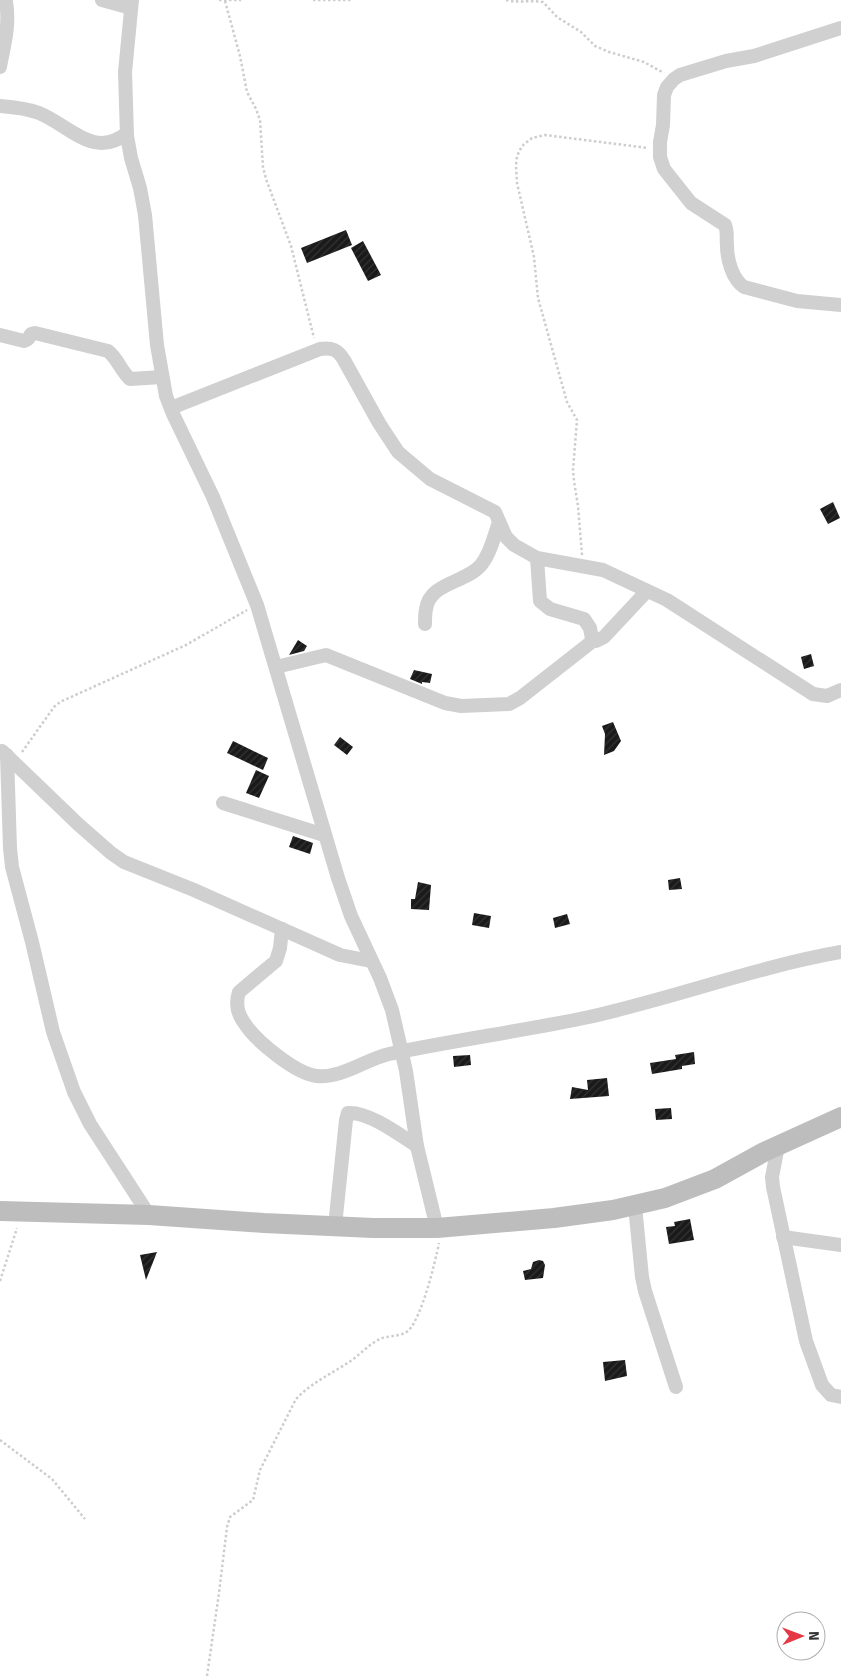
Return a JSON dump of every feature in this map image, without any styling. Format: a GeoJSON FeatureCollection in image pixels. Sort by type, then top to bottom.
{"type":"FeatureCollection","features":[{"type":"Feature","properties":{"kind":"street"},"geometry":{"type":"LineString","coordinates":[[102,0],[131,4],[125,72],[127,133],[129,150],[145,215],[157,345],[162,377],[171,408],[213,498],[257,605],[324,835],[351,916],[390,1002],[402,1052],[417,1146],[440,1228]]}},
{"type":"Feature","properties":{"kind":"street"},"geometry":{"type":"LineString","coordinates":[[0,68],[8,28],[7,2]]}},
{"type":"Feature","properties":{"kind":"street"},"geometry":{"type":"LineString","coordinates":[[841,28],[754,56],[726,61],[680,75],[674,79],[667,87],[664,95],[663,125],[659,150],[664,169],[691,203],[725,225],[728,252],[738,284],[797,301],[841,305]]}},
{"type":"Feature","properties":{"kind":"street"},"geometry":{"type":"LineString","coordinates":[[0,106],[25,109],[40,114],[74,134],[96,144],[110,143],[127,133]]}},
{"type":"Feature","properties":{"kind":"street"},"geometry":{"type":"LineString","coordinates":[[0,335],[24,341],[31,334],[35,333],[108,351],[130,379],[162,377]]}},
{"type":"Feature","properties":{"kind":"street"},"geometry":{"type":"LineString","coordinates":[[171,408],[316,350],[329,348],[340,353],[389,440],[398,452],[430,479],[491,510],[497,515],[503,533],[514,545],[538,558],[603,570],[647,591],[687,611],[813,694],[827,696],[841,690]]}},
{"type":"Feature","properties":{"kind":"street"},"geometry":{"type":"LineString","coordinates":[[425,624],[426,608],[433,594],[440,588],[468,575],[482,564],[488,554],[499,522]]}},
{"type":"Feature","properties":{"kind":"street"},"geometry":{"type":"LineString","coordinates":[[538,558],[540,601],[550,609],[584,619],[588,623],[594,640]]}},
{"type":"Feature","properties":{"kind":"street"},"geometry":{"type":"LineString","coordinates":[[276,667],[326,655],[445,704],[461,706],[509,704],[520,698],[594,640],[600,640],[604,637],[647,591]]}},
{"type":"Feature","properties":{"kind":"street"},"geometry":{"type":"LineString","coordinates":[[7,755],[79,825],[124,862],[194,890],[340,954],[371,961]]}},
{"type":"Feature","properties":{"kind":"street"},"geometry":{"type":"LineString","coordinates":[[7,755],[12,867],[53,1032],[74,1092],[90,1124],[149,1215]]}},
{"type":"Feature","properties":{"kind":"street"},"geometry":{"type":"LineString","coordinates":[[224,803],[324,835]]}},
{"type":"Feature","properties":{"kind":"street"},"geometry":{"type":"LineString","coordinates":[[282,929],[280,948],[276,961],[239,992],[237,1008],[245,1026],[265,1046],[290,1065],[304,1073],[316,1076],[344,1072],[377,1058],[402,1052],[590,1016],[761,970],[841,952]]}},
{"type":"Feature","properties":{"kind":"street"},"geometry":{"type":"LineString","coordinates":[[335,1226],[348,1113],[354,1113],[378,1121],[417,1146]]}},
{"type":"Feature","properties":{"kind":"street"},"geometry":{"type":"LineString","coordinates":[[0,1212],[149,1215],[335,1226],[440,1228],[554,1218],[635,1206],[665,1198],[715,1179],[778,1146],[841,1118]]}},
{"type":"Feature","properties":{"kind":"street"},"geometry":{"type":"LineString","coordinates":[[778,1146],[772,1187],[806,1341],[822,1385],[835,1397],[841,1397]]}},
{"type":"Feature","properties":{"kind":"street"},"geometry":{"type":"LineString","coordinates":[[635,1206],[645,1291],[676,1388]]}},
{"type":"Feature","properties":{"kind":"street"},"geometry":{"type":"LineString","coordinates":[[783,1237],[841,1245]]}},
{"type":"Feature","properties":{"kind":"path"},"geometry":{"type":"LineString","coordinates":[[219,0],[242,0]]}},
{"type":"Feature","properties":{"kind":"path"},"geometry":{"type":"LineString","coordinates":[[313,0],[351,0]]}},
{"type":"Feature","properties":{"kind":"path"},"geometry":{"type":"LineString","coordinates":[[506,0],[515,2],[530,0],[543,2],[557,16],[581,32],[594,46],[644,62],[674,79]]}},
{"type":"Feature","properties":{"kind":"path"},"geometry":{"type":"LineString","coordinates":[[225,1],[240,56],[247,92],[260,120],[263,166],[266,179],[291,246],[316,350]]}},
{"type":"Feature","properties":{"kind":"path"},"geometry":{"type":"LineString","coordinates":[[583,565],[573,470],[577,420],[567,402],[538,298],[534,257],[517,182],[517,156],[522,146],[532,138],[545,135],[659,150]]}},
{"type":"Feature","properties":{"kind":"path"},"geometry":{"type":"LineString","coordinates":[[7,755],[60,702],[186,645],[257,605]]}},
{"type":"Feature","properties":{"kind":"path"},"geometry":{"type":"LineString","coordinates":[[0,1281],[22,1212]]}},
{"type":"Feature","properties":{"kind":"path"},"geometry":{"type":"LineString","coordinates":[[207,1676],[220,1593],[227,1527],[230,1517],[253,1500],[260,1470],[296,1399],[317,1382],[349,1362],[380,1339],[409,1330],[434,1268],[440,1228]]}},
{"type":"Feature","properties":{"kind":"path"},"geometry":{"type":"LineString","coordinates":[[0,1440],[52,1479],[85,1519]]}},
{"type":"Feature","properties":{"kind":"building"},"geometry":{"type":"Polygon","coordinates":[[[346,230],[352,245],[307,263],[301,248],[346,230]]]}},
{"type":"Feature","properties":{"kind":"building"},"geometry":{"type":"Polygon","coordinates":[[[363,241],[381,275],[368,281],[351,248],[363,241]]]}},
{"type":"Feature","properties":{"kind":"building"},"geometry":{"type":"Polygon","coordinates":[[[833,502],[840,518],[828,524],[820,509],[833,502]]]}},
{"type":"Feature","properties":{"kind":"building"},"geometry":{"type":"Polygon","coordinates":[[[298,640],[307,646],[304,651],[289,655],[298,640]]]}},
{"type":"Feature","properties":{"kind":"building"},"geometry":{"type":"Polygon","coordinates":[[[811,654],[814,666],[804,669],[801,657],[811,654]]]}},
{"type":"Feature","properties":{"kind":"building"},"geometry":{"type":"Polygon","coordinates":[[[414,670],[432,674],[430,683],[422,682],[422,684],[410,679],[414,670]]]}},
{"type":"Feature","properties":{"kind":"building"},"geometry":{"type":"Polygon","coordinates":[[[613,722],[621,741],[614,751],[604,755],[605,734],[602,726],[613,722]]]}},
{"type":"Feature","properties":{"kind":"building"},"geometry":{"type":"Polygon","coordinates":[[[340,737],[353,747],[347,755],[334,745],[340,737]]]}},
{"type":"Feature","properties":{"kind":"building"},"geometry":{"type":"Polygon","coordinates":[[[233,741],[268,758],[263,770],[227,753],[233,741]]]}},
{"type":"Feature","properties":{"kind":"building"},"geometry":{"type":"Polygon","coordinates":[[[256,770],[269,776],[259,798],[246,793],[256,770]]]}},
{"type":"Feature","properties":{"kind":"building"},"geometry":{"type":"Polygon","coordinates":[[[293,836],[313,843],[310,854],[289,847],[293,836]]]}},
{"type":"Feature","properties":{"kind":"building"},"geometry":{"type":"Polygon","coordinates":[[[680,878],[682,889],[669,890],[668,880],[680,878]]]}},
{"type":"Feature","properties":{"kind":"building"},"geometry":{"type":"Polygon","coordinates":[[[418,882],[431,885],[429,910],[411,909],[411,899],[415,899],[418,882]]]}},
{"type":"Feature","properties":{"kind":"building"},"geometry":{"type":"Polygon","coordinates":[[[474,913],[491,916],[489,928],[472,925],[474,913]]]}},
{"type":"Feature","properties":{"kind":"building"},"geometry":{"type":"Polygon","coordinates":[[[567,914],[570,924],[555,928],[553,918],[567,914]]]}},
{"type":"Feature","properties":{"kind":"building"},"geometry":{"type":"Polygon","coordinates":[[[694,1052],[695,1064],[682,1066],[682,1069],[652,1074],[650,1063],[676,1059],[675,1055],[694,1052]]]}},
{"type":"Feature","properties":{"kind":"building"},"geometry":{"type":"Polygon","coordinates":[[[470,1055],[471,1065],[454,1067],[453,1056],[470,1055]]]}},
{"type":"Feature","properties":{"kind":"building"},"geometry":{"type":"Polygon","coordinates":[[[607,1078],[609,1096],[570,1099],[572,1087],[588,1090],[587,1080],[607,1078]]]}},
{"type":"Feature","properties":{"kind":"building"},"geometry":{"type":"Polygon","coordinates":[[[671,1108],[672,1119],[656,1120],[655,1109],[671,1108]]]}},
{"type":"Feature","properties":{"kind":"building"},"geometry":{"type":"Polygon","coordinates":[[[690,1219],[694,1240],[669,1244],[666,1227],[675,1226],[674,1222],[690,1219]]]}},
{"type":"Feature","properties":{"kind":"building"},"geometry":{"type":"Polygon","coordinates":[[[157,1252],[146,1280],[140,1255],[157,1252]]]}},
{"type":"Feature","properties":{"kind":"building"},"geometry":{"type":"Polygon","coordinates":[[[543,1261],[545,1265],[543,1278],[525,1280],[523,1271],[531,1269],[533,1262],[543,1261]]]}},
{"type":"Feature","properties":{"kind":"building"},"geometry":{"type":"Polygon","coordinates":[[[625,1360],[627,1376],[605,1381],[603,1362],[625,1360]]]}}]}
